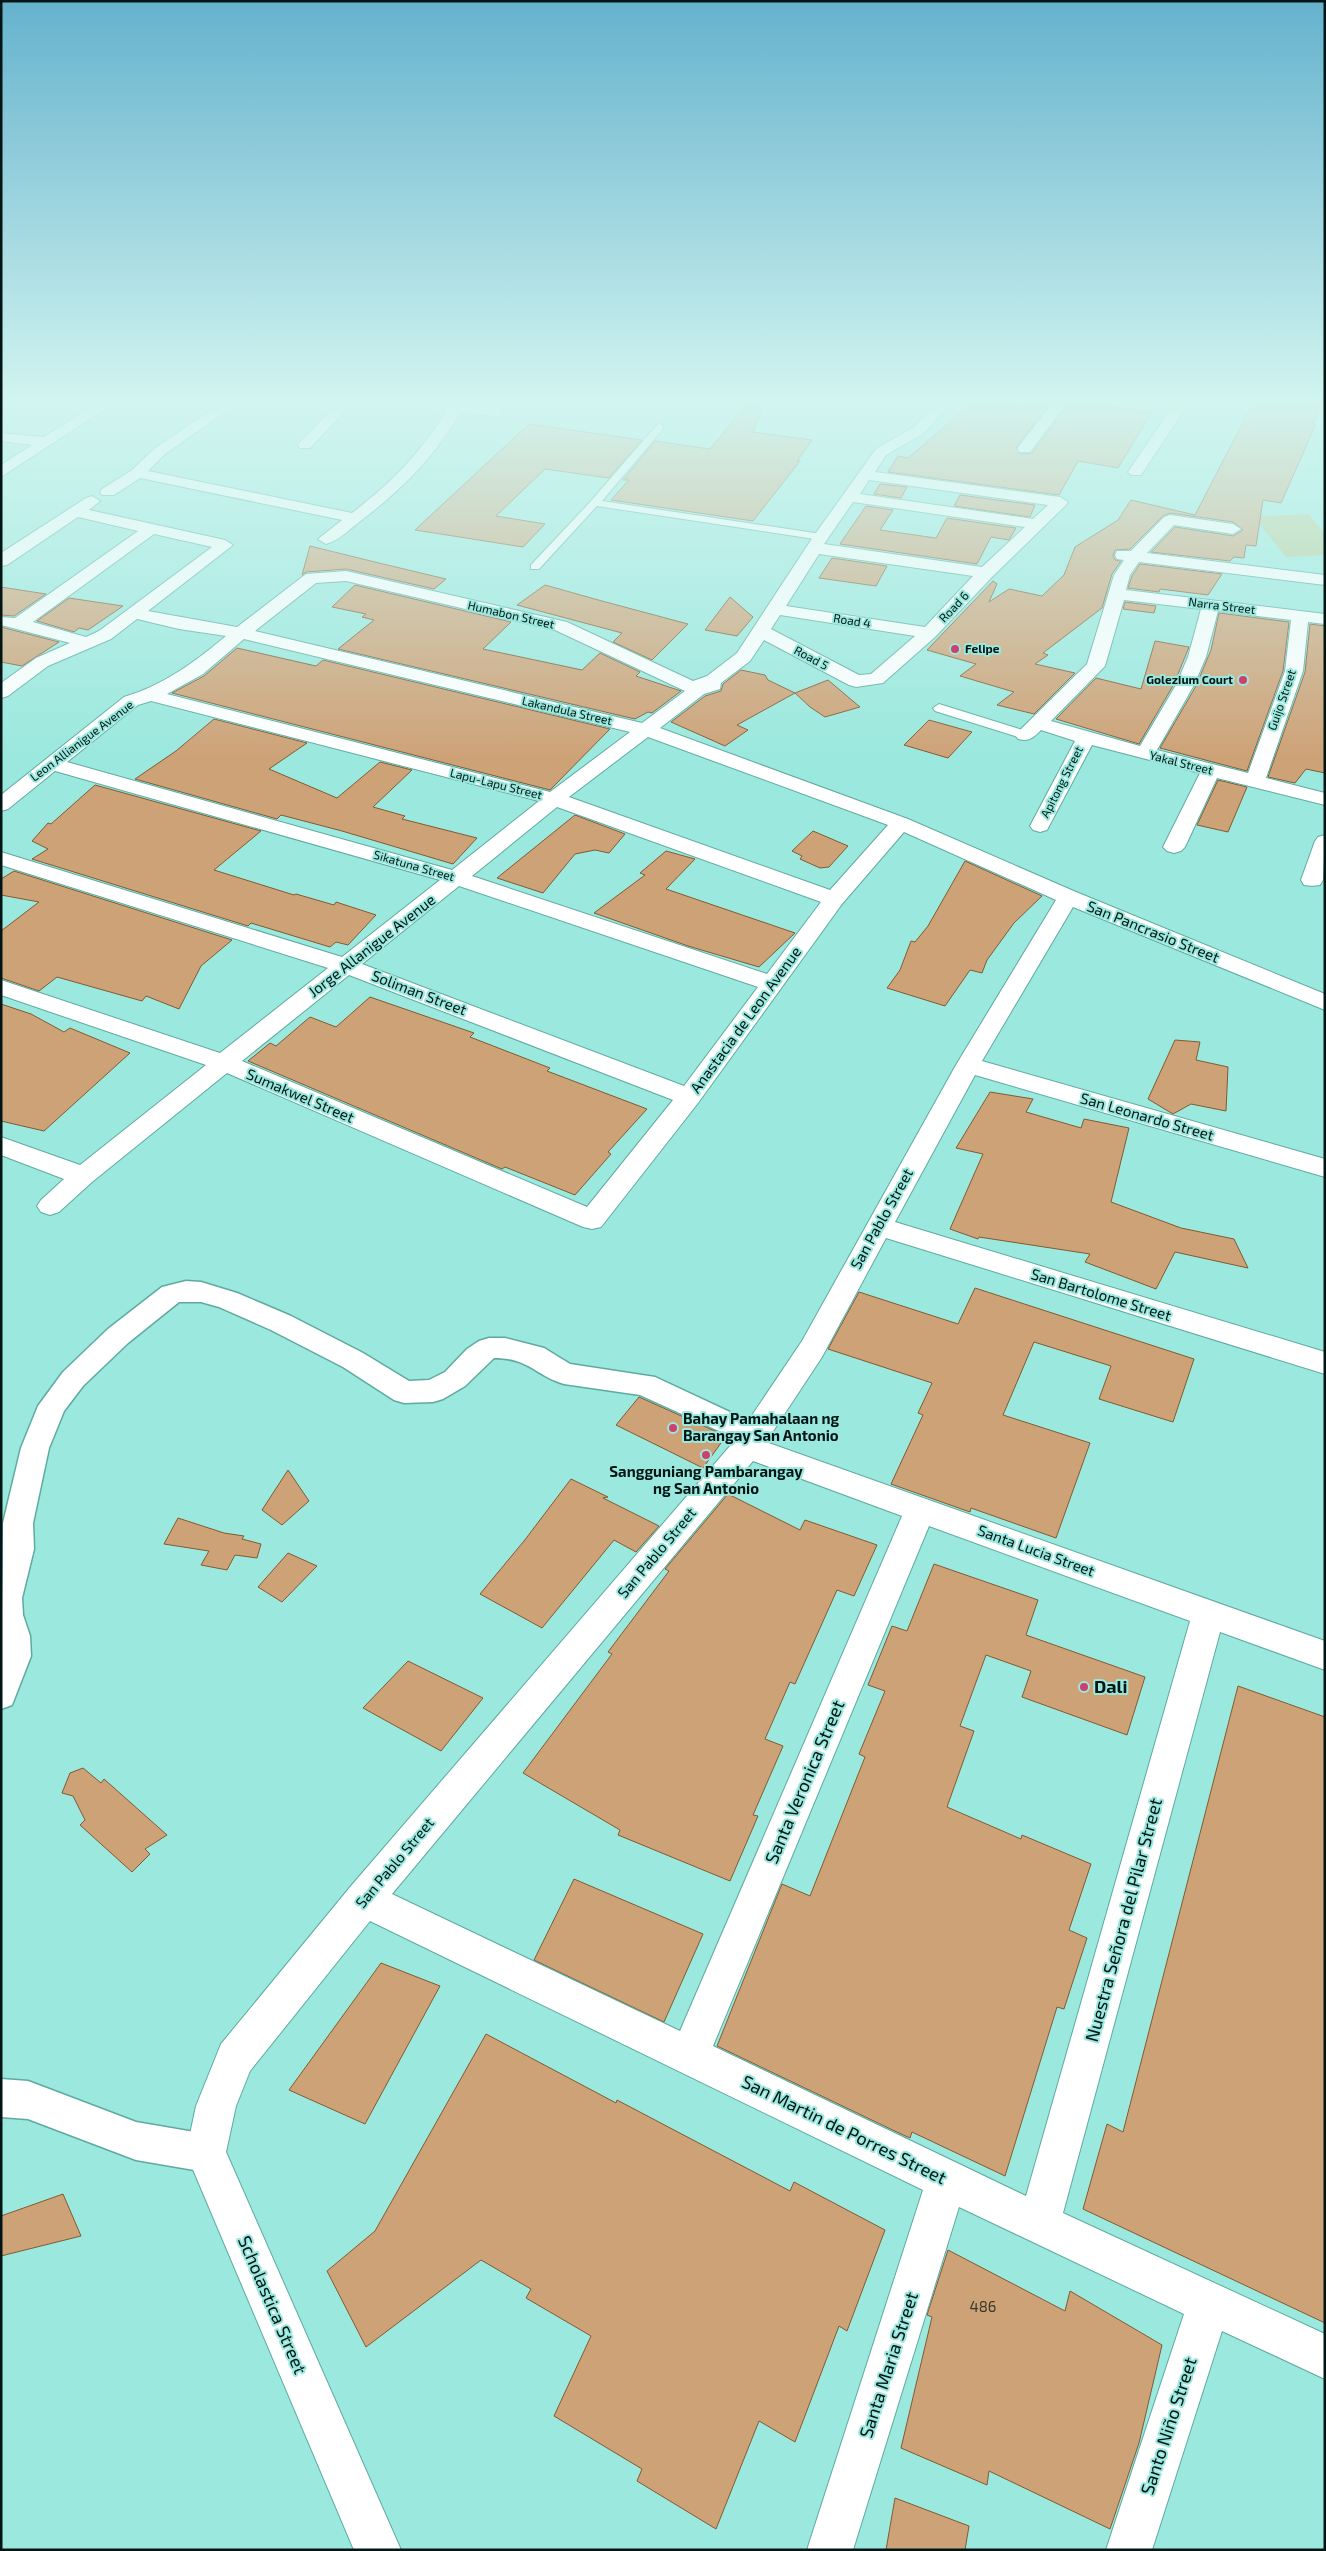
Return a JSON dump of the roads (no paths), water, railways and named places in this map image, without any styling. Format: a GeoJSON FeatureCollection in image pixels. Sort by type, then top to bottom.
{"type":"FeatureCollection","features":[{"type":"Feature","properties":{"kind":"street"},"geometry":{"type":"LineString","coordinates":[[1,561],[65,520]]}},
{"type":"Feature","properties":{"kind":"street"},"geometry":{"type":"LineString","coordinates":[[1,692],[42,662],[105,635],[136,614],[225,545],[110,520]]}},
{"type":"Feature","properties":{"kind":"street"},"geometry":{"type":"LineString","coordinates":[[326,539],[352,520]]}},
{"type":"Feature","properties":{"kind":"street","name":"Jorge Allanigue Avenue"},"geometry":{"type":"LineString","coordinates":[[50,1206],[83,1176],[554,799],[744,657],[834,520]]}},
{"type":"Feature","properties":{"kind":"street"},"geometry":{"type":"LineString","coordinates":[[1009,520],[1036,524]]}},
{"type":"Feature","properties":{"kind":"street","name":"Road 6"},"geometry":{"type":"LineString","coordinates":[[863,681],[876,679],[929,634],[986,573],[1040,520]]}},
{"type":"Feature","properties":{"kind":"street"},"geometry":{"type":"LineString","coordinates":[[1170,520],[1233,528]]}},
{"type":"Feature","properties":{"kind":"street"},"geometry":{"type":"LineString","coordinates":[[1032,729],[1096,666],[1122,575],[1135,556],[1170,520]]}},
{"type":"Feature","properties":{"kind":"street"},"geometry":{"type":"LineString","coordinates":[[9,622],[151,530]]}},
{"type":"Feature","properties":{"kind":"street"},"geometry":{"type":"LineString","coordinates":[[818,543],[986,573]]}},
{"type":"Feature","properties":{"kind":"street"},"geometry":{"type":"LineString","coordinates":[[1114,554],[1325,580]]}},
{"type":"Feature","properties":{"kind":"street","name":"Humabon Street"},"geometry":{"type":"LineString","coordinates":[[312,578],[346,576],[562,626],[705,686]]}},
{"type":"Feature","properties":{"kind":"street","name":"Leon Allianigue Avenue"},"geometry":{"type":"LineString","coordinates":[[1,805],[131,701],[150,695],[197,670],[312,578]]}},
{"type":"Feature","properties":{"kind":"street","name":"Narra Street"},"geometry":{"type":"LineString","coordinates":[[1118,594],[1325,619]]}},
{"type":"Feature","properties":{"kind":"street"},"geometry":{"type":"LineString","coordinates":[[1145,753],[1185,685],[1197,657],[1211,604]]}},
{"type":"Feature","properties":{"kind":"street","name":"Road 4"},"geometry":{"type":"LineString","coordinates":[[774,609],[929,634]]}},
{"type":"Feature","properties":{"kind":"street","name":"Lakandula Street"},"geometry":{"type":"LineString","coordinates":[[136,614],[179,624],[241,633],[646,730],[901,823],[982,859]]}},
{"type":"Feature","properties":{"kind":"street","name":"Guijo Street"},"geometry":{"type":"LineString","coordinates":[[1255,782],[1294,671],[1300,617]]}},
{"type":"Feature","properties":{"kind":"street"},"geometry":{"type":"LineString","coordinates":[[9,622],[55,632],[86,643]]}},
{"type":"Feature","properties":{"kind":"street","name":"Road 5"},"geometry":{"type":"LineString","coordinates":[[761,631],[848,677],[863,681]]}},
{"type":"Feature","properties":{"kind":"street","name":"Lapu-Lapu Street"},"geometry":{"type":"LineString","coordinates":[[150,695],[554,799],[834,899]]}},
{"type":"Feature","properties":{"kind":"street","name":"Yakal Street"},"geometry":{"type":"LineString","coordinates":[[1032,729],[1086,738],[1325,799]]}},
{"type":"Feature","properties":{"kind":"street","name":"Apitong Street"},"geometry":{"type":"LineString","coordinates":[[1040,826],[1086,738]]}},
{"type":"Feature","properties":{"kind":"street","name":"Sikatuna Street"},"geometry":{"type":"LineString","coordinates":[[51,764],[457,878],[773,984]]}},
{"type":"Feature","properties":{"kind":"street"},"geometry":{"type":"LineString","coordinates":[[1174,847],[1211,770]]}},
{"type":"Feature","properties":{"kind":"street","name":"Anastacia de Leon Avenue"},"geometry":{"type":"LineString","coordinates":[[592,1220],[690,1097],[834,899],[901,823]]}},
{"type":"Feature","properties":{"kind":"street"},"geometry":{"type":"LineString","coordinates":[[1312,880],[1325,842]]}},
{"type":"Feature","properties":{"kind":"street","name":"Soliman Street"},"geometry":{"type":"LineString","coordinates":[[1,858],[346,966],[690,1097]]}},
{"type":"Feature","properties":{"kind":"street","name":"San Pancrasio Street"},"geometry":{"type":"LineString","coordinates":[[982,859],[1068,897],[1325,1002]]}},
{"type":"Feature","properties":{"kind":"street","name":"San Pablo Street"},"geometry":{"type":"LineString","coordinates":[[206,2153],[216,2106],[235,2058],[364,1899],[750,1441],[812,1349],[878,1226],[968,1066],[1068,897]]}},
{"type":"Feature","properties":{"kind":"street","name":"Sumakwel Street"},"geometry":{"type":"LineString","coordinates":[[1,987],[224,1063],[592,1220]]}},
{"type":"Feature","properties":{"kind":"street","name":"San Leonardo Street"},"geometry":{"type":"LineString","coordinates":[[968,1066],[1325,1168]]}},
{"type":"Feature","properties":{"kind":"street"},"geometry":{"type":"LineString","coordinates":[[1,1146],[83,1176]]}},
{"type":"Feature","properties":{"kind":"street","name":"San Bartolome Street"},"geometry":{"type":"LineString","coordinates":[[878,1226],[1325,1363]]}},
{"type":"Feature","properties":{"kind":"street"},"geometry":{"type":"LineString","coordinates":[[1,1695],[16,1656],[14,1636],[7,1615],[6,1598],[19,1549],[18,1523],[35,1448],[52,1406],[73,1378],[118,1336],[172,1294],[186,1291],[201,1292],[228,1300],[297,1331],[353,1360],[404,1392],[433,1391],[455,1378],[477,1356],[490,1348],[505,1348],[534,1355],[564,1374],[645,1385],[750,1441]]}},
{"type":"Feature","properties":{"kind":"street","name":"Santa Lucia Street"},"geometry":{"type":"LineString","coordinates":[[750,1441],[920,1509],[1325,1656]]}},
{"type":"Feature","properties":{"kind":"street","name":"Santa Veronica Street"},"geometry":{"type":"LineString","coordinates":[[689,2056],[920,1509]]}},
{"type":"Feature","properties":{"kind":"street","name":"Nuestra Señora del Pilar Street"},"geometry":{"type":"LineString","coordinates":[[1039,2224],[1208,1615]]}},
{"type":"Feature","properties":{"kind":"street","name":"San Martin de Porres Street"},"geometry":{"type":"LineString","coordinates":[[364,1899],[1039,2224],[1325,2357]]}},
{"type":"Feature","properties":{"kind":"street"},"geometry":{"type":"LineString","coordinates":[[1,2098],[28,2100],[136,2141],[206,2153]]}},
{"type":"Feature","properties":{"kind":"street","name":"Scholastica Street"},"geometry":{"type":"LineString","coordinates":[[206,2153],[378,2550]]}},
{"type":"Feature","properties":{"kind":"street","name":"Santa Maria Street"},"geometry":{"type":"LineString","coordinates":[[830,2550],[947,2180]]}},
{"type":"Feature","properties":{"kind":"street","name":"Santo Niño Street"},"geometry":{"type":"LineString","coordinates":[[1129,2550],[1209,2303]]}},
{"type":"Feature","properties":{"kind":"lane"},"geometry":{"type":"LineString","coordinates":[[535,567],[579,520]]}},
{"type":"Feature","properties":{"kind":"lane"},"geometry":{"type":"LineString","coordinates":[[690,520],[818,543]]}},
{"type":"Feature","properties":{"kind":"lane"},"geometry":{"type":"LineString","coordinates":[[939,708],[1032,729]]}},
{"type":"Feature","properties":{"kind":"place","name":"Felipe"},"geometry":{"type":"Point","coordinates":[955,649]}},
{"type":"Feature","properties":{"kind":"place","name":"Golezium Court"},"geometry":{"type":"Point","coordinates":[1243,680]}},
{"type":"Feature","properties":{"kind":"place","name":"Bahay Pamahalaan ng Barangay San Antonio"},"geometry":{"type":"Point","coordinates":[673,1428]}},
{"type":"Feature","properties":{"kind":"place","name":"Sangguniang Pambarangay ng San Antonio"},"geometry":{"type":"Point","coordinates":[706,1455]}},
{"type":"Feature","properties":{"kind":"place","name":"Dali"},"geometry":{"type":"Point","coordinates":[1084,1687]}}]}
